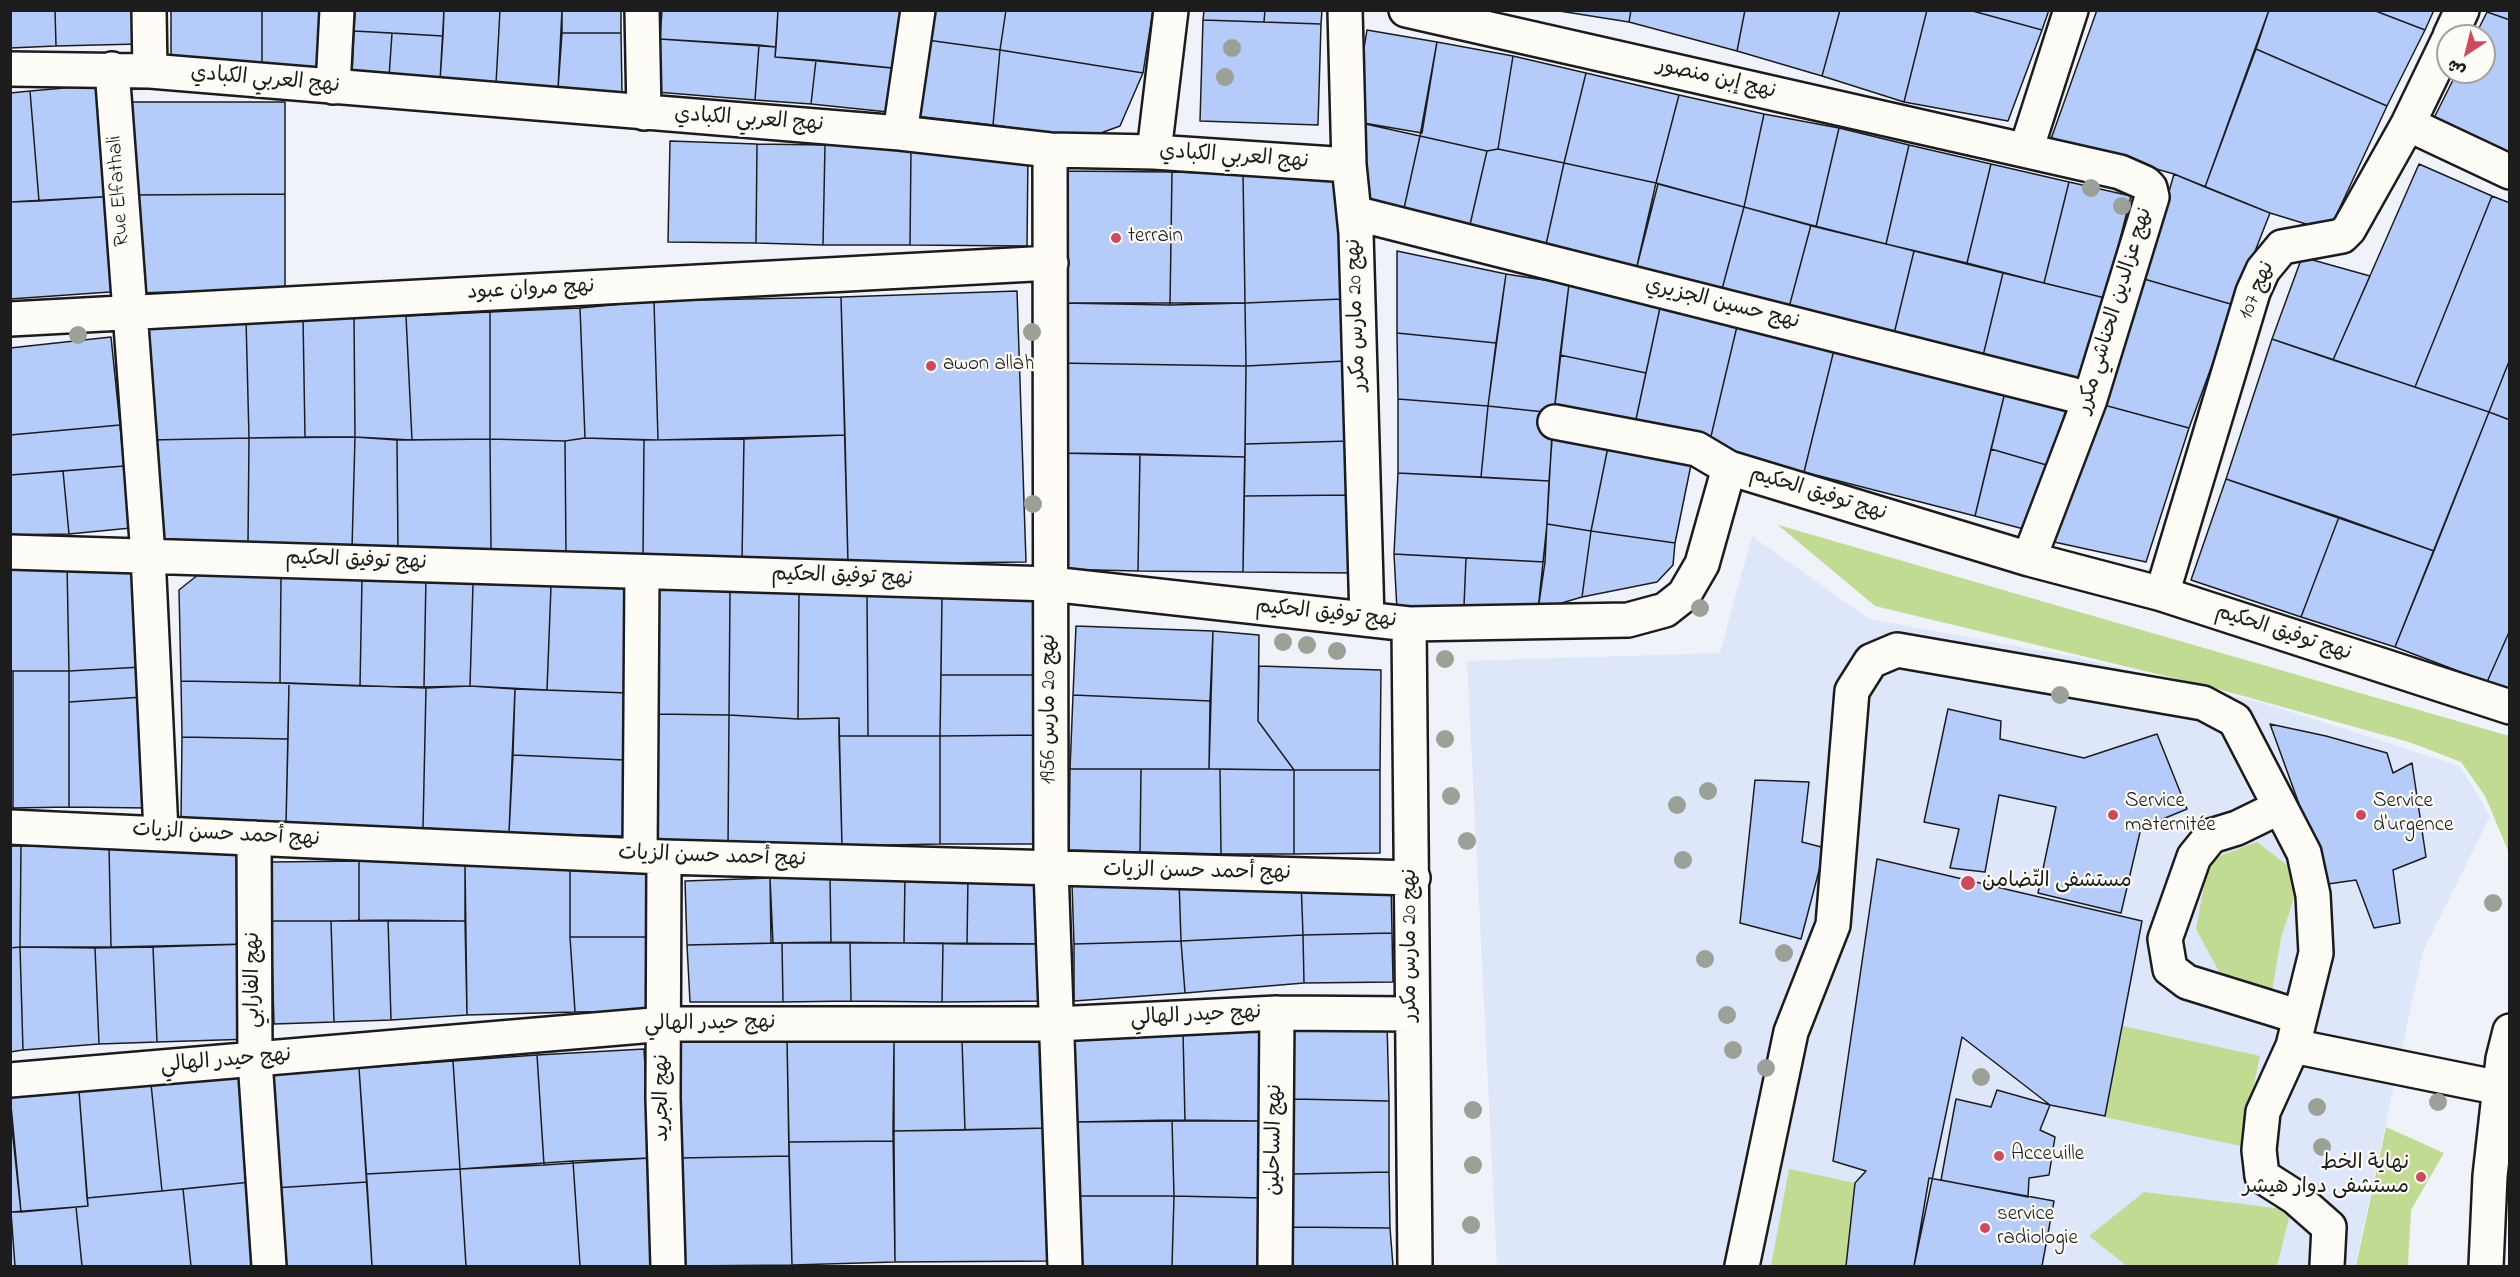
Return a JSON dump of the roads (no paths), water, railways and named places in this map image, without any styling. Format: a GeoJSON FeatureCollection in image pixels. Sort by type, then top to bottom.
{"type":"FeatureCollection","features":[{"type":"Feature","properties":{"kind":"street"},"geometry":{"type":"LineString","coordinates":[[10,69],[150,71],[149,10]]}},
{"type":"Feature","properties":{"kind":"street"},"geometry":{"type":"LineString","coordinates":[[333,87],[337,10]]}},
{"type":"Feature","properties":{"kind":"street"},"geometry":{"type":"LineString","coordinates":[[642,10],[644,113]]}},
{"type":"Feature","properties":{"kind":"street"},"geometry":{"type":"LineString","coordinates":[[900,133],[918,10]]}},
{"type":"Feature","properties":{"kind":"street"},"geometry":{"type":"LineString","coordinates":[[1154,152],[1171,10]]}},
{"type":"Feature","properties":{"kind":"street","name":"نهج 20 مارس مكرر"},"geometry":{"type":"LineString","coordinates":[[1345,10],[1367,619]]}},
{"type":"Feature","properties":{"kind":"street","name":"نهج إبن منصور"},"geometry":{"type":"LineString","coordinates":[[1406,10],[2026,150]]}},
{"type":"Feature","properties":{"kind":"street"},"geometry":{"type":"LineString","coordinates":[[2026,150],[2071,10]]}},
{"type":"Feature","properties":{"kind":"street"},"geometry":{"type":"LineString","coordinates":[[2456,24],[2462,10]]}},
{"type":"Feature","properties":{"kind":"street","name":"نهج 107"},"geometry":{"type":"LineString","coordinates":[[2162,594],[2253,292],[2263,270],[2283,247],[2342,236],[2349,230],[2408,124],[2436,66]]}},
{"type":"Feature","properties":{"kind":"street","name":"Rue Elfathali"},"geometry":{"type":"LineString","coordinates":[[112,69],[148,555],[161,832]]}},
{"type":"Feature","properties":{"kind":"street","name":"نهج العربي الكبادي"},"geometry":{"type":"LineString","coordinates":[[150,71],[900,133],[1050,150],[1154,152],[1349,165]]}},
{"type":"Feature","properties":{"kind":"street"},"geometry":{"type":"LineString","coordinates":[[2408,124],[2510,172]]}},
{"type":"Feature","properties":{"kind":"street","name":"نهج 20 مارس 1956"},"geometry":{"type":"LineString","coordinates":[[1050,150],[1052,869],[1065,1266]]}},
{"type":"Feature","properties":{"kind":"street","name":"نهج عزالدين الحناشي مكرر"},"geometry":{"type":"LineString","coordinates":[[2026,150],[2135,177],[2150,188],[2152,197],[2090,399],[2029,558]]}},
{"type":"Feature","properties":{"kind":"street","name":"نهج حسين الجزيري"},"geometry":{"type":"LineString","coordinates":[[1354,213],[2090,399]]}},
{"type":"Feature","properties":{"kind":"street","name":"نهج مروان عبود"},"geometry":{"type":"LineString","coordinates":[[10,319],[1051,263]]}},
{"type":"Feature","properties":{"kind":"street"},"geometry":{"type":"LineString","coordinates":[[1555,422],[1697,449],[1728,468]]}},
{"type":"Feature","properties":{"kind":"street","name":"نهج توفيق الحكيم"},"geometry":{"type":"LineString","coordinates":[[10,552],[1051,584],[1409,624],[1628,620],[1665,610],[1684,595],[1702,564],[1728,468],[2029,558],[2162,594],[2510,707]]}},
{"type":"Feature","properties":{"kind":"street","name":"نهج الجريد"},"geometry":{"type":"LineString","coordinates":[[642,572],[652,856],[665,1024],[663,1098],[668,1266]]}},
{"type":"Feature","properties":{"kind":"street","name":"نهج 20 مارس مكرر"},"geometry":{"type":"LineString","coordinates":[[1409,624],[1415,1266]]}},
{"type":"Feature","properties":{"kind":"street"},"geometry":{"type":"LineString","coordinates":[[1742,1266],[1791,1032],[1833,925],[1852,691],[1871,661],[1897,650],[2203,703],[2235,720],[2304,853],[2313,895],[2316,953],[2296,1031],[2263,1113],[2259,1150],[2262,1176],[2295,1197],[2329,1227],[2327,1266]]}},
{"type":"Feature","properties":{"kind":"street"},"geometry":{"type":"LineString","coordinates":[[2280,807],[2237,828],[2211,836],[2194,857],[2165,939],[2170,969],[2187,982],[2296,1031],[2500,1088]]}},
{"type":"Feature","properties":{"kind":"street","name":"نهج أحمد حسن الزيات"},"geometry":{"type":"LineString","coordinates":[[10,827],[161,832],[652,856],[1413,878]]}},
{"type":"Feature","properties":{"kind":"street","name":"نهج الفارابي"},"geometry":{"type":"LineString","coordinates":[[254,838],[255,1060],[269,1266]]}},
{"type":"Feature","properties":{"kind":"street","name":"نهج حيدر الهالي"},"geometry":{"type":"LineString","coordinates":[[10,1080],[665,1024],[1056,1024],[1277,1013],[1412,1014]]}},
{"type":"Feature","properties":{"kind":"street","name":"نهج الساحلين"},"geometry":{"type":"LineString","coordinates":[[1275,1266],[1277,1013]]}},
{"type":"Feature","properties":{"kind":"street"},"geometry":{"type":"LineString","coordinates":[[2486,1266],[2490,1176],[2503,1121],[2500,1088],[2510,1031]]}},
{"type":"Feature","properties":{"kind":"place","name":"terrain"},"geometry":{"type":"Point","coordinates":[1116,238]}},
{"type":"Feature","properties":{"kind":"place","name":"awon allah"},"geometry":{"type":"Point","coordinates":[931,366]}},
{"type":"Feature","properties":{"kind":"place","name":"Service maternitée"},"geometry":{"type":"Point","coordinates":[2113,815]}},
{"type":"Feature","properties":{"kind":"place","name":"Service d'urgence"},"geometry":{"type":"Point","coordinates":[2361,815]}},
{"type":"Feature","properties":{"kind":"place","name":"مستشفى التّضامن"},"geometry":{"type":"Point","coordinates":[1968,883]}},
{"type":"Feature","properties":{"kind":"place","name":"Acceuille"},"geometry":{"type":"Point","coordinates":[1999,1156]}},
{"type":"Feature","properties":{"kind":"place","name":"نهاية الخط مستشفى دوار هيشر"},"geometry":{"type":"Point","coordinates":[2421,1177]}},
{"type":"Feature","properties":{"kind":"place","name":"service radiologie"},"geometry":{"type":"Point","coordinates":[1985,1228]}}]}
